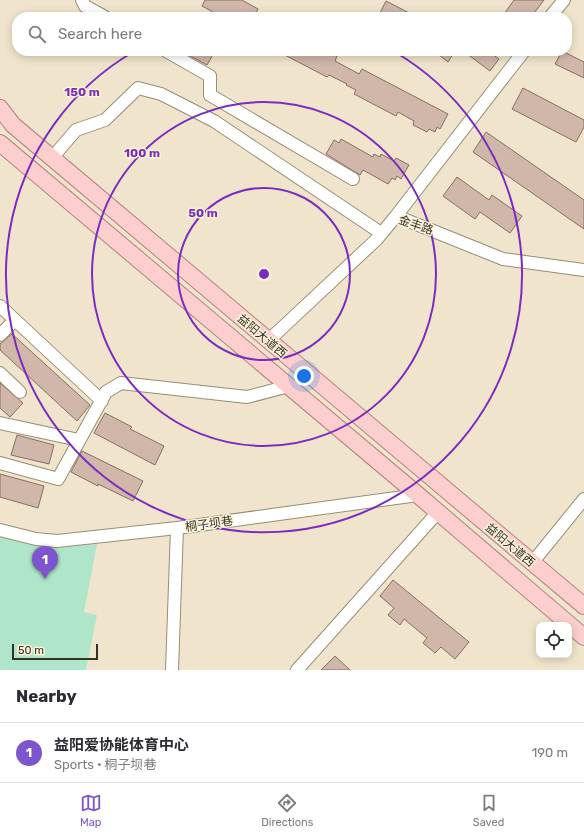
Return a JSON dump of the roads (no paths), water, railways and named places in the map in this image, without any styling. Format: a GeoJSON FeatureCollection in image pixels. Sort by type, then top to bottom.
{"type":"FeatureCollection","features":[{"type":"Feature","properties":{"kind":"main road","name":"益阳大道西"},"geometry":{"type":"LineString","coordinates":[[0,108],[12,125],[584,606]]}},
{"type":"Feature","properties":{"kind":"main road","name":"益阳大道西"},"geometry":{"type":"LineString","coordinates":[[0,144],[289,386],[584,637]]}},
{"type":"Feature","properties":{"kind":"street"},"geometry":{"type":"LineString","coordinates":[[82,0],[85,6],[96,12]]}},
{"type":"Feature","properties":{"kind":"street"},"geometry":{"type":"LineString","coordinates":[[554,12],[564,0]]}},
{"type":"Feature","properties":{"kind":"street"},"geometry":{"type":"LineString","coordinates":[[175,56],[210,76],[210,95],[353,179]]}},
{"type":"Feature","properties":{"kind":"street"},"geometry":{"type":"LineString","coordinates":[[396,216],[520,56]]}},
{"type":"Feature","properties":{"kind":"street"},"geometry":{"type":"LineString","coordinates":[[52,158],[76,130],[105,120],[138,88],[162,94],[214,121],[381,233]]}},
{"type":"Feature","properties":{"kind":"street","name":"金丰路"},"geometry":{"type":"LineString","coordinates":[[268,341],[381,233],[396,216],[503,259],[584,270]]}},
{"type":"Feature","properties":{"kind":"street"},"geometry":{"type":"LineString","coordinates":[[0,306],[102,401]]}},
{"type":"Feature","properties":{"kind":"street"},"geometry":{"type":"LineString","coordinates":[[0,335],[15,320]]}},
{"type":"Feature","properties":{"kind":"street"},"geometry":{"type":"LineString","coordinates":[[0,373],[20,392]]}},
{"type":"Feature","properties":{"kind":"street"},"geometry":{"type":"LineString","coordinates":[[0,463],[58,479],[106,392],[121,383],[247,397],[289,386]]}},
{"type":"Feature","properties":{"kind":"street"},"geometry":{"type":"LineString","coordinates":[[0,423],[79,440]]}},
{"type":"Feature","properties":{"kind":"street","name":"桐子坝巷"},"geometry":{"type":"LineString","coordinates":[[0,530],[36,539],[57,541],[177,528],[418,495]]}},
{"type":"Feature","properties":{"kind":"street"},"geometry":{"type":"LineString","coordinates":[[532,563],[584,499]]}},
{"type":"Feature","properties":{"kind":"street"},"geometry":{"type":"LineString","coordinates":[[297,670],[438,512]]}},
{"type":"Feature","properties":{"kind":"street"},"geometry":{"type":"LineString","coordinates":[[172,670],[177,528]]}},
{"type":"Feature","properties":{"kind":"place","name":"益阳爱协能体育中心"},"geometry":{"type":"Point","coordinates":[45,579]}}]}
